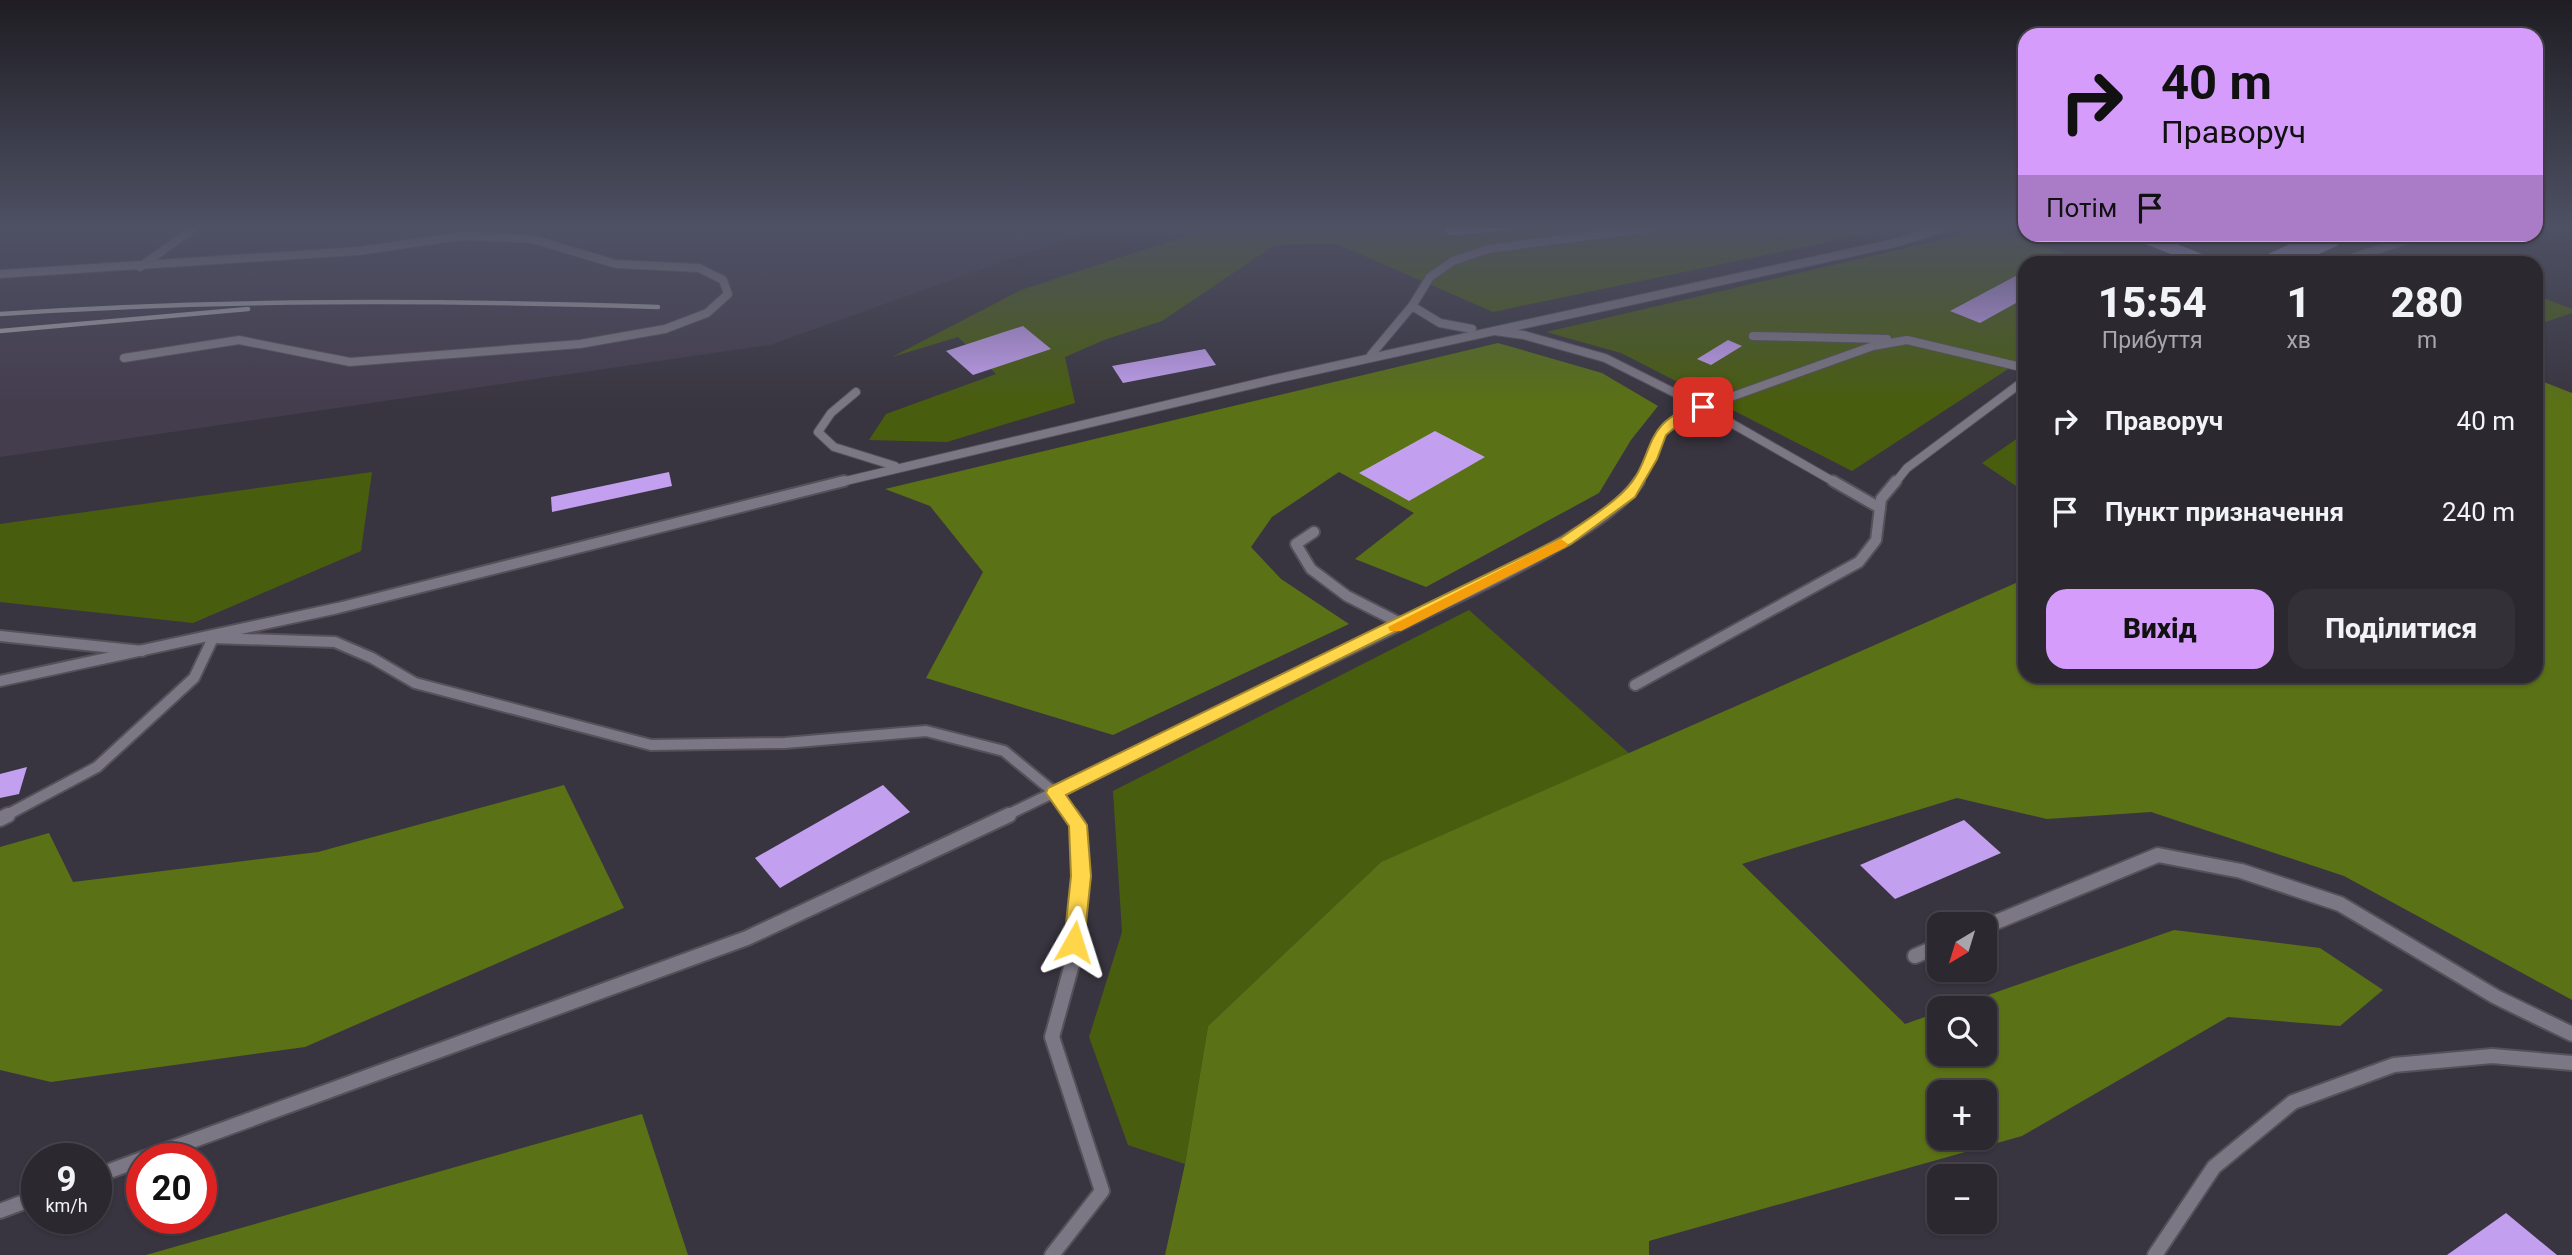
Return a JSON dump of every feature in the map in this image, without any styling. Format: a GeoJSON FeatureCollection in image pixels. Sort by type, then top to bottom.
{"type":"FeatureCollection","features":[{"type":"Feature","properties":{"kind":"lane"},"geometry":{"type":"LineString","coordinates":[[124,358],[239,340],[350,362],[580,344],[665,329],[707,313],[728,294],[725,287]]}},
{"type":"Feature","properties":{"kind":"lane"},"geometry":{"type":"LineString","coordinates":[[1371,355],[1412,306],[1424,287]]}},
{"type":"Feature","properties":{"kind":"lane"},"geometry":{"type":"LineString","coordinates":[[0,681],[156,652],[898,467],[1371,355],[1689,287]]}},
{"type":"Feature","properties":{"kind":"lane"},"geometry":{"type":"LineString","coordinates":[[1412,306],[1426,319],[1446,327],[1524,335],[1605,358],[1703,407],[1880,508]]}},
{"type":"Feature","properties":{"kind":"lane"},"geometry":{"type":"LineString","coordinates":[[1753,335],[1907,341],[2018,366]]}},
{"type":"Feature","properties":{"kind":"lane"},"geometry":{"type":"LineString","coordinates":[[187,1143],[596,995],[747,937],[1055,793],[1402,624],[1577,533],[1630,494],[1650,459],[1660,433],[1675,420],[1703,407],[1873,346],[1907,341]]}},
{"type":"Feature","properties":{"kind":"lane"},"geometry":{"type":"LineString","coordinates":[[1634,685],[1859,562],[1876,540],[1881,499],[1907,468],[2018,385]]}},
{"type":"Feature","properties":{"kind":"lane"},"geometry":{"type":"LineString","coordinates":[[856,392],[831,413],[818,432],[834,447],[898,467]]}},
{"type":"Feature","properties":{"kind":"lane"},"geometry":{"type":"LineString","coordinates":[[1314,532],[1296,544],[1311,569],[1347,596],[1402,624]]}},
{"type":"Feature","properties":{"kind":"lane"},"geometry":{"type":"LineString","coordinates":[[0,636],[156,652]]}},
{"type":"Feature","properties":{"kind":"lane"},"geometry":{"type":"LineString","coordinates":[[213,638],[335,642],[372,658],[415,683],[651,745],[785,743],[926,731],[1004,751],[1055,793],[1078,825],[1081,876],[1072,964],[1052,1037],[1102,1191],[1052,1255]]}},
{"type":"Feature","properties":{"kind":"lane"},"geometry":{"type":"LineString","coordinates":[[0,819],[97,767],[194,678],[213,638]]}},
{"type":"Feature","properties":{"kind":"lane"},"geometry":{"type":"LineString","coordinates":[[1997,922],[2158,855],[2241,870],[2340,904],[2496,997],[2572,1034]]}},
{"type":"Feature","properties":{"kind":"lane"},"geometry":{"type":"LineString","coordinates":[[1915,956],[1927,951]]}},
{"type":"Feature","properties":{"kind":"lane"},"geometry":{"type":"LineString","coordinates":[[2155,1255],[2214,1167],[2292,1102],[2394,1065],[2492,1056],[2572,1063]]}},
{"type":"Feature","properties":{"kind":"lane"},"geometry":{"type":"LineString","coordinates":[[0,1211],[21,1203]]}},
{"type":"Feature","properties":{"kind":"shaded area"},"geometry":{"type":"Polygon","coordinates":[[[0,287],[933,287],[770,345],[0,457],[0,287]]]}},
{"type":"Feature","properties":{"kind":"green space"},"geometry":{"type":"Polygon","coordinates":[[[1031,287],[1213,287],[1162,321],[1104,340],[1065,357],[1075,403],[947,442],[869,440],[886,414],[996,374],[958,337],[892,357],[1031,287]]]}},
{"type":"Feature","properties":{"kind":"green space"},"geometry":{"type":"Polygon","coordinates":[[[1435,287],[1614,287],[1493,312],[1435,287]]]}},
{"type":"Feature","properties":{"kind":"green space"},"geometry":{"type":"Polygon","coordinates":[[[1740,287],[2018,287],[2018,363],[1852,471],[1621,353],[1546,332],[1740,287]]]}},
{"type":"Feature","properties":{"kind":"green space"},"geometry":{"type":"Polygon","coordinates":[[[2543,298],[2572,309],[2572,313],[2543,323],[2543,298]]]}},
{"type":"Feature","properties":{"kind":"green space"},"geometry":{"type":"Polygon","coordinates":[[[1498,343],[1602,373],[1658,406],[1631,440],[1599,493],[1426,587],[1355,559],[1414,513],[1339,472],[1272,517],[1251,547],[1281,579],[1349,624],[1113,735],[926,678],[983,572],[930,506],[885,489],[1498,343]]]}},
{"type":"Feature","properties":{"kind":"green space"},"geometry":{"type":"Polygon","coordinates":[[[2543,382],[2572,393],[2572,1000],[2344,876],[2151,812],[2047,819],[1957,798],[1742,864],[1905,1024],[1927,1016],[1927,1066],[1997,1066],[1997,996],[1985,996],[2174,930],[2320,948],[2383,990],[2340,1026],[2228,1017],[2022,1136],[1997,1143],[1997,1080],[1927,1080],[1927,1150],[1972,1150],[1649,1241],[1649,1255],[1165,1255],[1185,1164],[1208,1026],[1381,862],[2018,582],[2018,683],[2543,683],[2543,382]]]}},
{"type":"Feature","properties":{"kind":"green space"},"geometry":{"type":"Polygon","coordinates":[[[2018,438],[2018,487],[1982,463],[2018,438]]]}},
{"type":"Feature","properties":{"kind":"green space"},"geometry":{"type":"Polygon","coordinates":[[[372,472],[361,551],[193,623],[0,602],[0,524],[372,472]]]}},
{"type":"Feature","properties":{"kind":"green space"},"geometry":{"type":"Polygon","coordinates":[[[1469,610],[1631,755],[1381,862],[1208,1026],[1185,1164],[1128,1145],[1089,1037],[1122,932],[1113,791],[1469,610]]]}},
{"type":"Feature","properties":{"kind":"green space"},"geometry":{"type":"Polygon","coordinates":[[[564,785],[624,908],[305,1047],[51,1082],[0,1070],[0,847],[49,833],[73,882],[318,852],[564,785]]]}},
{"type":"Feature","properties":{"kind":"green space"},"geometry":{"type":"Polygon","coordinates":[[[642,1114],[688,1255],[146,1255],[642,1114]]]}},
{"type":"Feature","properties":{"kind":"building"},"geometry":{"type":"Polygon","coordinates":[[[1996,287],[2018,287],[2018,302],[1980,323],[1950,311],[1996,287]]]}},
{"type":"Feature","properties":{"kind":"building"},"geometry":{"type":"Polygon","coordinates":[[[1023,326],[1051,349],[973,375],[946,351],[1023,326]]]}},
{"type":"Feature","properties":{"kind":"building"},"geometry":{"type":"Polygon","coordinates":[[[1728,340],[1742,346],[1711,365],[1697,359],[1728,340]]]}},
{"type":"Feature","properties":{"kind":"building"},"geometry":{"type":"Polygon","coordinates":[[[1205,349],[1216,365],[1123,383],[1112,366],[1205,349]]]}},
{"type":"Feature","properties":{"kind":"building"},"geometry":{"type":"Polygon","coordinates":[[[1435,431],[1485,457],[1409,501],[1359,473],[1435,431]]]}},
{"type":"Feature","properties":{"kind":"building"},"geometry":{"type":"Polygon","coordinates":[[[669,472],[672,486],[552,512],[551,497],[669,472]]]}},
{"type":"Feature","properties":{"kind":"building"},"geometry":{"type":"Polygon","coordinates":[[[27,767],[19,794],[0,798],[0,774],[27,767]]]}},
{"type":"Feature","properties":{"kind":"building"},"geometry":{"type":"Polygon","coordinates":[[[883,785],[910,812],[780,888],[755,858],[883,785]]]}},
{"type":"Feature","properties":{"kind":"building"},"geometry":{"type":"Polygon","coordinates":[[[1964,820],[2001,853],[1895,899],[1860,865],[1964,820]]]}},
{"type":"Feature","properties":{"kind":"building"},"geometry":{"type":"Polygon","coordinates":[[[2506,1213],[2557,1255],[2447,1255],[2506,1213]]]}},
{"type":"Feature","properties":{"kind":"railway"},"geometry":{"type":"LineString","coordinates":[[0,314],[329,302],[658,307]]}},
{"type":"Feature","properties":{"kind":"railway"},"geometry":{"type":"LineString","coordinates":[[0,331],[248,309]]}},
{"type":"Feature","properties":{"kind":"slow traffic"},"geometry":{"type":"LineString","coordinates":[[1396,627],[1561,544]]}},
{"type":"Feature","properties":{"kind":"route"},"geometry":{"type":"LineString","coordinates":[[1074,942],[1081,876],[1078,825],[1055,793],[1566,541],[1630,494],[1650,459],[1660,433],[1675,420],[1703,407]]}}]}
